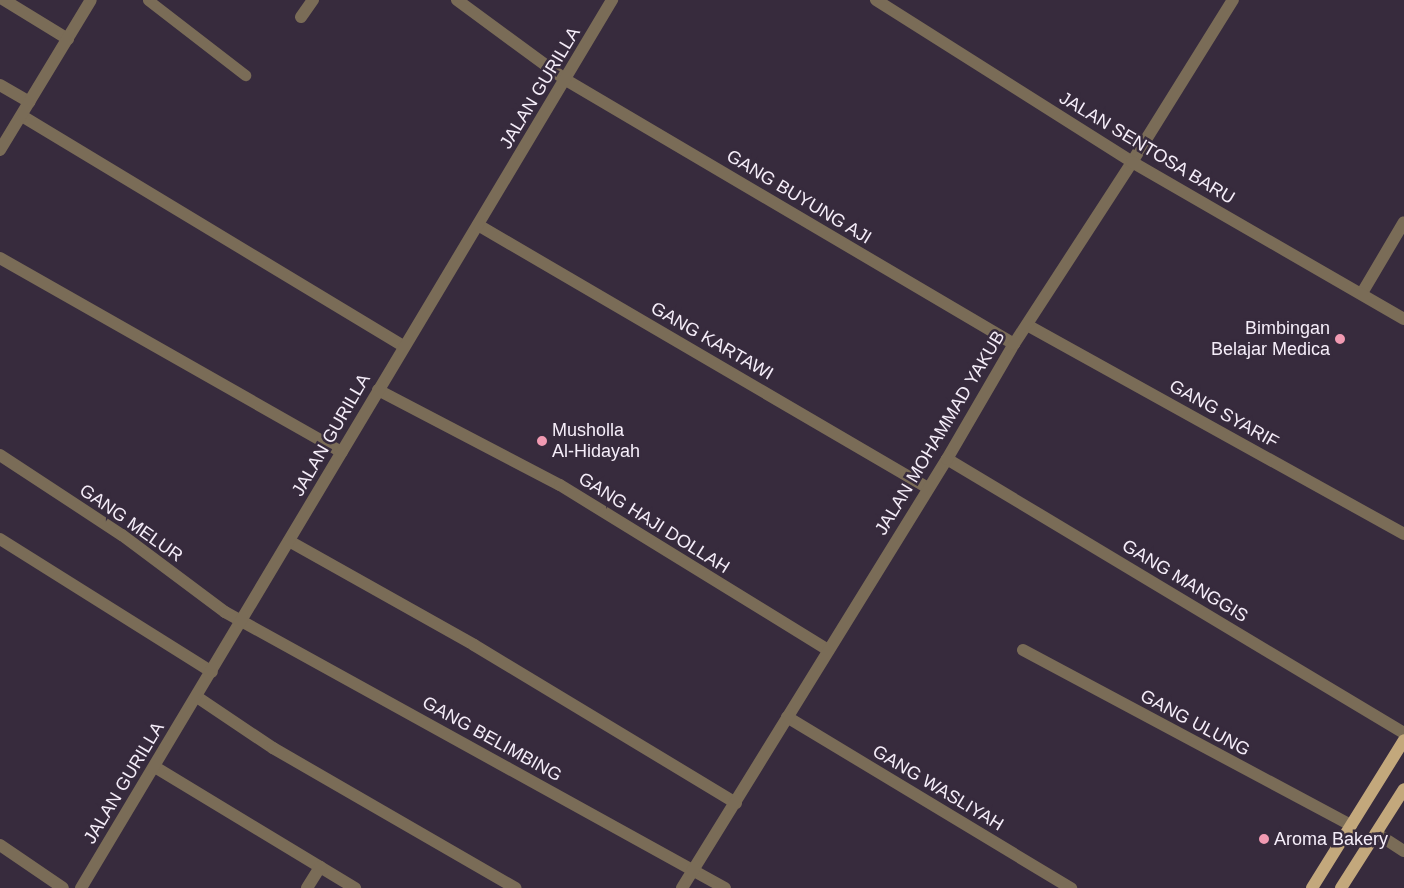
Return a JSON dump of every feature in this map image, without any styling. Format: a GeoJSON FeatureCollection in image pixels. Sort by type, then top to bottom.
{"type":"FeatureCollection","features":[{"type":"Feature","properties":{"kind":"main road"},"geometry":{"type":"LineString","coordinates":[[1312,888],[1404,740]]}},
{"type":"Feature","properties":{"kind":"main road"},"geometry":{"type":"LineString","coordinates":[[1341,888],[1404,789]]}},
{"type":"Feature","properties":{"kind":"street"},"geometry":{"type":"LineString","coordinates":[[4,0],[68,38]]}},
{"type":"Feature","properties":{"kind":"street"},"geometry":{"type":"LineString","coordinates":[[0,150],[91,0]]}},
{"type":"Feature","properties":{"kind":"street"},"geometry":{"type":"LineString","coordinates":[[301,17],[313,0]]}},
{"type":"Feature","properties":{"kind":"street","name":"GANG BUYUNG AJI"},"geometry":{"type":"LineString","coordinates":[[457,0],[566,80],[1014,344]]}},
{"type":"Feature","properties":{"kind":"street","name":"JALAN GURILLA"},"geometry":{"type":"LineString","coordinates":[[81,888],[212,672],[404,346],[566,80],[612,0]]}},
{"type":"Feature","properties":{"kind":"street","name":"JALAN SENTOSA BARU"},"geometry":{"type":"LineString","coordinates":[[876,0],[890,4],[1132,162],[1362,293],[1404,319]]}},
{"type":"Feature","properties":{"kind":"street","name":"JALAN MOHAMMAD YAKUB"},"geometry":{"type":"LineString","coordinates":[[682,888],[947,459],[1014,344],[1132,162],[1233,0]]}},
{"type":"Feature","properties":{"kind":"street"},"geometry":{"type":"LineString","coordinates":[[0,85],[30,102]]}},
{"type":"Feature","properties":{"kind":"street"},"geometry":{"type":"LineString","coordinates":[[22,116],[404,346]]}},
{"type":"Feature","properties":{"kind":"street"},"geometry":{"type":"LineString","coordinates":[[1362,293],[1404,222]]}},
{"type":"Feature","properties":{"kind":"street","name":"GANG KARTAWI"},"geometry":{"type":"LineString","coordinates":[[478,225],[928,488]]}},
{"type":"Feature","properties":{"kind":"street"},"geometry":{"type":"LineString","coordinates":[[0,258],[342,452]]}},
{"type":"Feature","properties":{"kind":"street","name":"GANG SYARIF"},"geometry":{"type":"LineString","coordinates":[[1026,325],[1404,534]]}},
{"type":"Feature","properties":{"kind":"street","name":"GANG HAJI DOLLAH"},"geometry":{"type":"LineString","coordinates":[[378,390],[560,486],[828,650]]}},
{"type":"Feature","properties":{"kind":"street","name":"GANG MELUR"},"geometry":{"type":"LineString","coordinates":[[0,455],[122,535],[208,601],[241,620]]}},
{"type":"Feature","properties":{"kind":"street","name":"GANG MANGGIS"},"geometry":{"type":"LineString","coordinates":[[947,459],[1404,734]]}},
{"type":"Feature","properties":{"kind":"street"},"geometry":{"type":"LineString","coordinates":[[0,539],[212,672]]}},
{"type":"Feature","properties":{"kind":"street"},"geometry":{"type":"LineString","coordinates":[[289,541],[474,645],[736,803]]}},
{"type":"Feature","properties":{"kind":"street","name":"GANG BELIMBING"},"geometry":{"type":"LineString","coordinates":[[241,620],[725,888]]}},
{"type":"Feature","properties":{"kind":"street","name":"GANG ULUNG"},"geometry":{"type":"LineString","coordinates":[[1023,650],[1351,826]]}},
{"type":"Feature","properties":{"kind":"street"},"geometry":{"type":"LineString","coordinates":[[197,697],[273,748],[515,888]]}},
{"type":"Feature","properties":{"kind":"street","name":"GANG WASLIYAH"},"geometry":{"type":"LineString","coordinates":[[786,718],[1072,888]]}},
{"type":"Feature","properties":{"kind":"street"},"geometry":{"type":"LineString","coordinates":[[154,767],[355,888]]}},
{"type":"Feature","properties":{"kind":"street"},"geometry":{"type":"LineString","coordinates":[[1376,833],[1404,851]]}},
{"type":"Feature","properties":{"kind":"street"},"geometry":{"type":"LineString","coordinates":[[0,845],[63,888]]}},
{"type":"Feature","properties":{"kind":"street"},"geometry":{"type":"LineString","coordinates":[[307,888],[320,867]]}},
{"type":"Feature","properties":{"kind":"lane"},"geometry":{"type":"LineString","coordinates":[[148,0],[245,75]]}},
{"type":"Feature","properties":{"kind":"place","name":"Bimbingan Belajar Medica"},"geometry":{"type":"Point","coordinates":[1340,339]}},
{"type":"Feature","properties":{"kind":"place","name":"Musholla Al-Hidayah"},"geometry":{"type":"Point","coordinates":[542,441]}},
{"type":"Feature","properties":{"kind":"place","name":"Aroma Bakery"},"geometry":{"type":"Point","coordinates":[1264,839]}}]}
